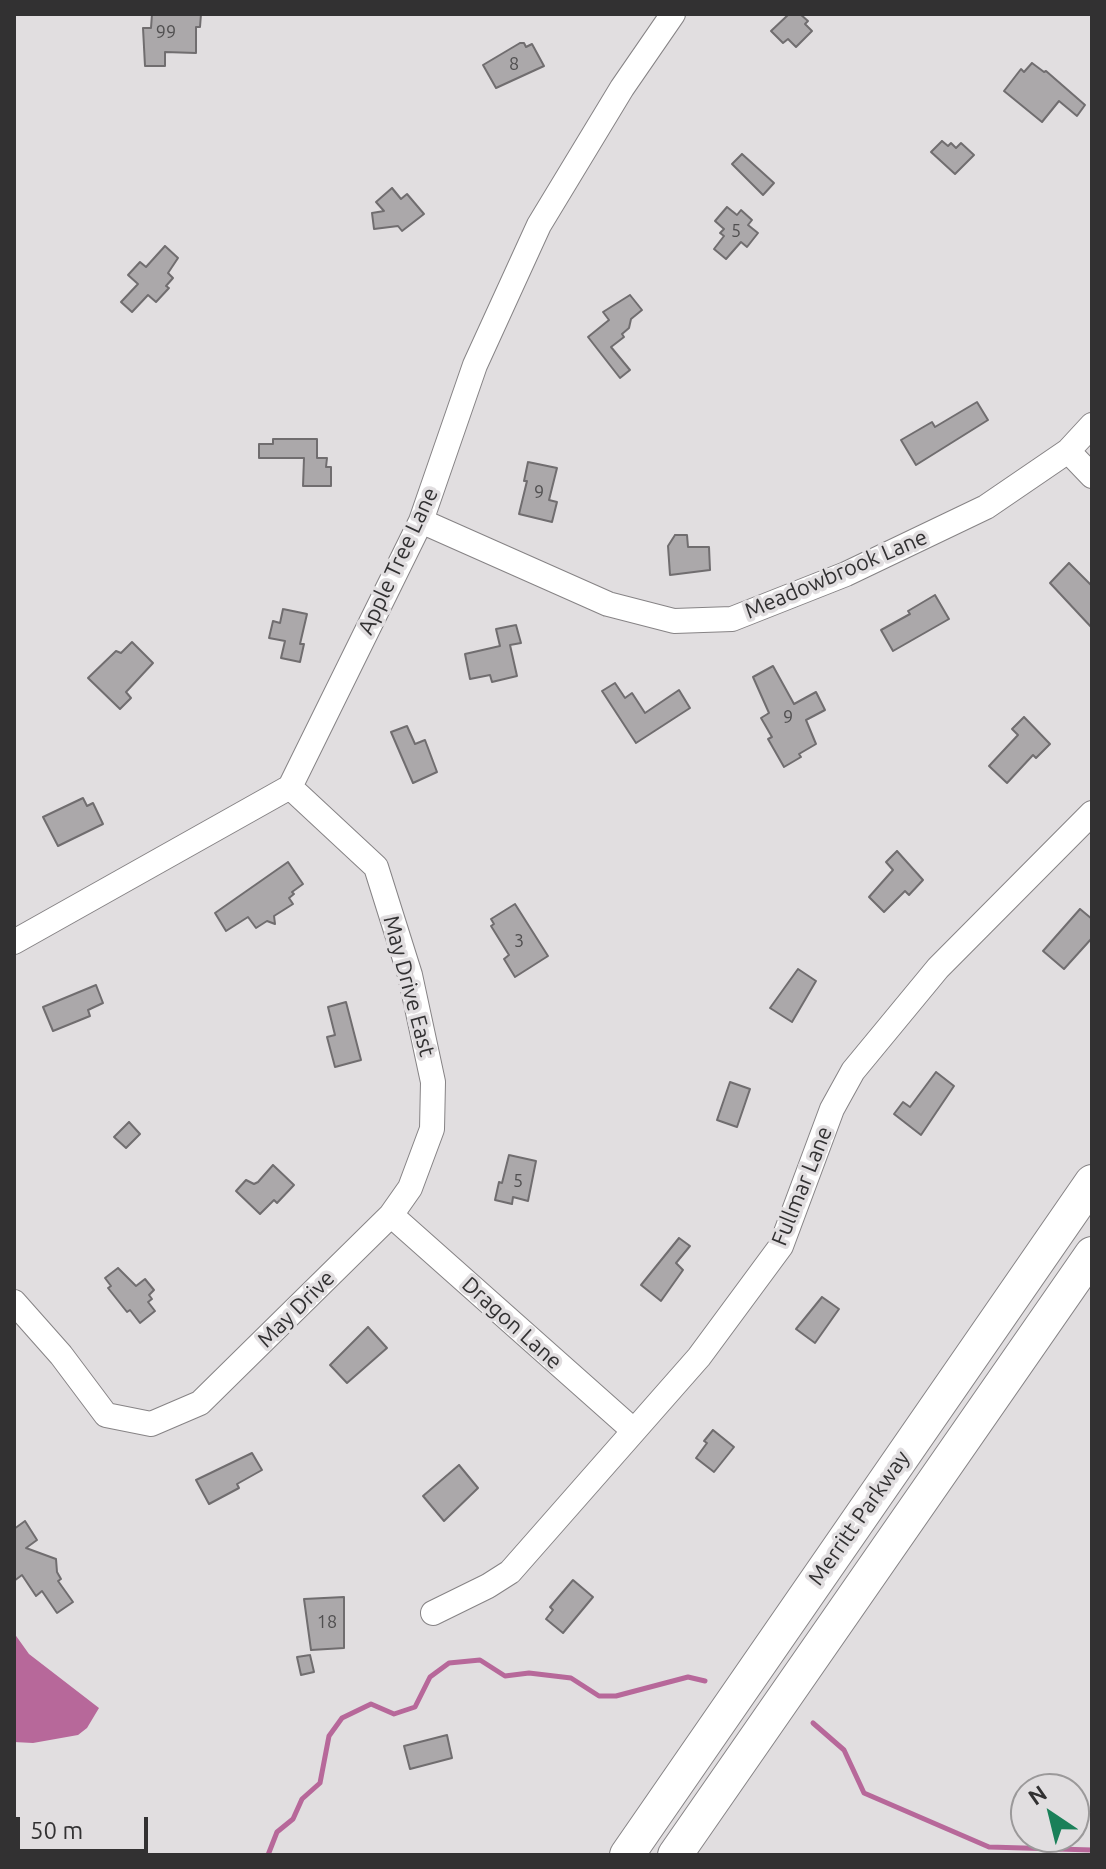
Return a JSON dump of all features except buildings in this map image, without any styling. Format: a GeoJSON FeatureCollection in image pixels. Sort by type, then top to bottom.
{"type":"FeatureCollection","features":[{"type":"Feature","properties":{"kind":"highway","name":"Merritt Parkway"},"geometry":{"type":"LineString","coordinates":[[627,1855],[1092,1182]]}},
{"type":"Feature","properties":{"kind":"highway","name":"Merritt Parkway"},"geometry":{"type":"LineString","coordinates":[[675,1855],[1092,1254]]}},
{"type":"Feature","properties":{"kind":"street","name":"Apple Tree Lane"},"geometry":{"type":"LineString","coordinates":[[290,787],[421,521],[475,365],[539,225],[622,88],[673,14]]}},
{"type":"Feature","properties":{"kind":"street","name":"Meadowbrook Lane"},"geometry":{"type":"LineString","coordinates":[[421,521],[608,604],[674,621],[732,619],[846,574],[986,507],[1068,451],[1092,425]]}},
{"type":"Feature","properties":{"kind":"street"},"geometry":{"type":"LineString","coordinates":[[1068,451],[1092,476]]}},
{"type":"Feature","properties":{"kind":"street"},"geometry":{"type":"LineString","coordinates":[[14,942],[290,787]]}},
{"type":"Feature","properties":{"kind":"street","name":"May Drive East"},"geometry":{"type":"LineString","coordinates":[[290,787],[376,867],[410,975],[433,1082],[432,1129],[410,1188],[391,1215]]}},
{"type":"Feature","properties":{"kind":"street","name":"Fullmar Lane"},"geometry":{"type":"LineString","coordinates":[[433,1613],[510,1572],[699,1357],[781,1246],[832,1109],[853,1071],[938,968],[1092,813]]}},
{"type":"Feature","properties":{"kind":"street","name":"May Drive"},"geometry":{"type":"LineString","coordinates":[[14,1302],[61,1355],[106,1415],[151,1424],[200,1403],[391,1215]]}},
{"type":"Feature","properties":{"kind":"street","name":"Dragon Lane"},"geometry":{"type":"LineString","coordinates":[[391,1215],[633,1430]]}},
{"type":"Feature","properties":{"kind":"shaded area"},"geometry":{"type":"Polygon","coordinates":[[[14,1633],[29,1654],[99,1708],[87,1728],[78,1735],[33,1743],[14,1742],[14,1633]]]}},
{"type":"Feature","properties":{"kind":"waterway"},"geometry":{"type":"LineString","coordinates":[[268,1855],[277,1832],[293,1819],[302,1799],[320,1783],[329,1736],[342,1718],[371,1704],[394,1714],[415,1707],[430,1677],[449,1663],[480,1660],[505,1676],[529,1673],[571,1678],[599,1696],[616,1696],[688,1677],[705,1681]]}},
{"type":"Feature","properties":{"kind":"waterway"},"geometry":{"type":"LineString","coordinates":[[813,1723],[844,1750],[864,1793],[989,1847],[1092,1850]]}}]}
